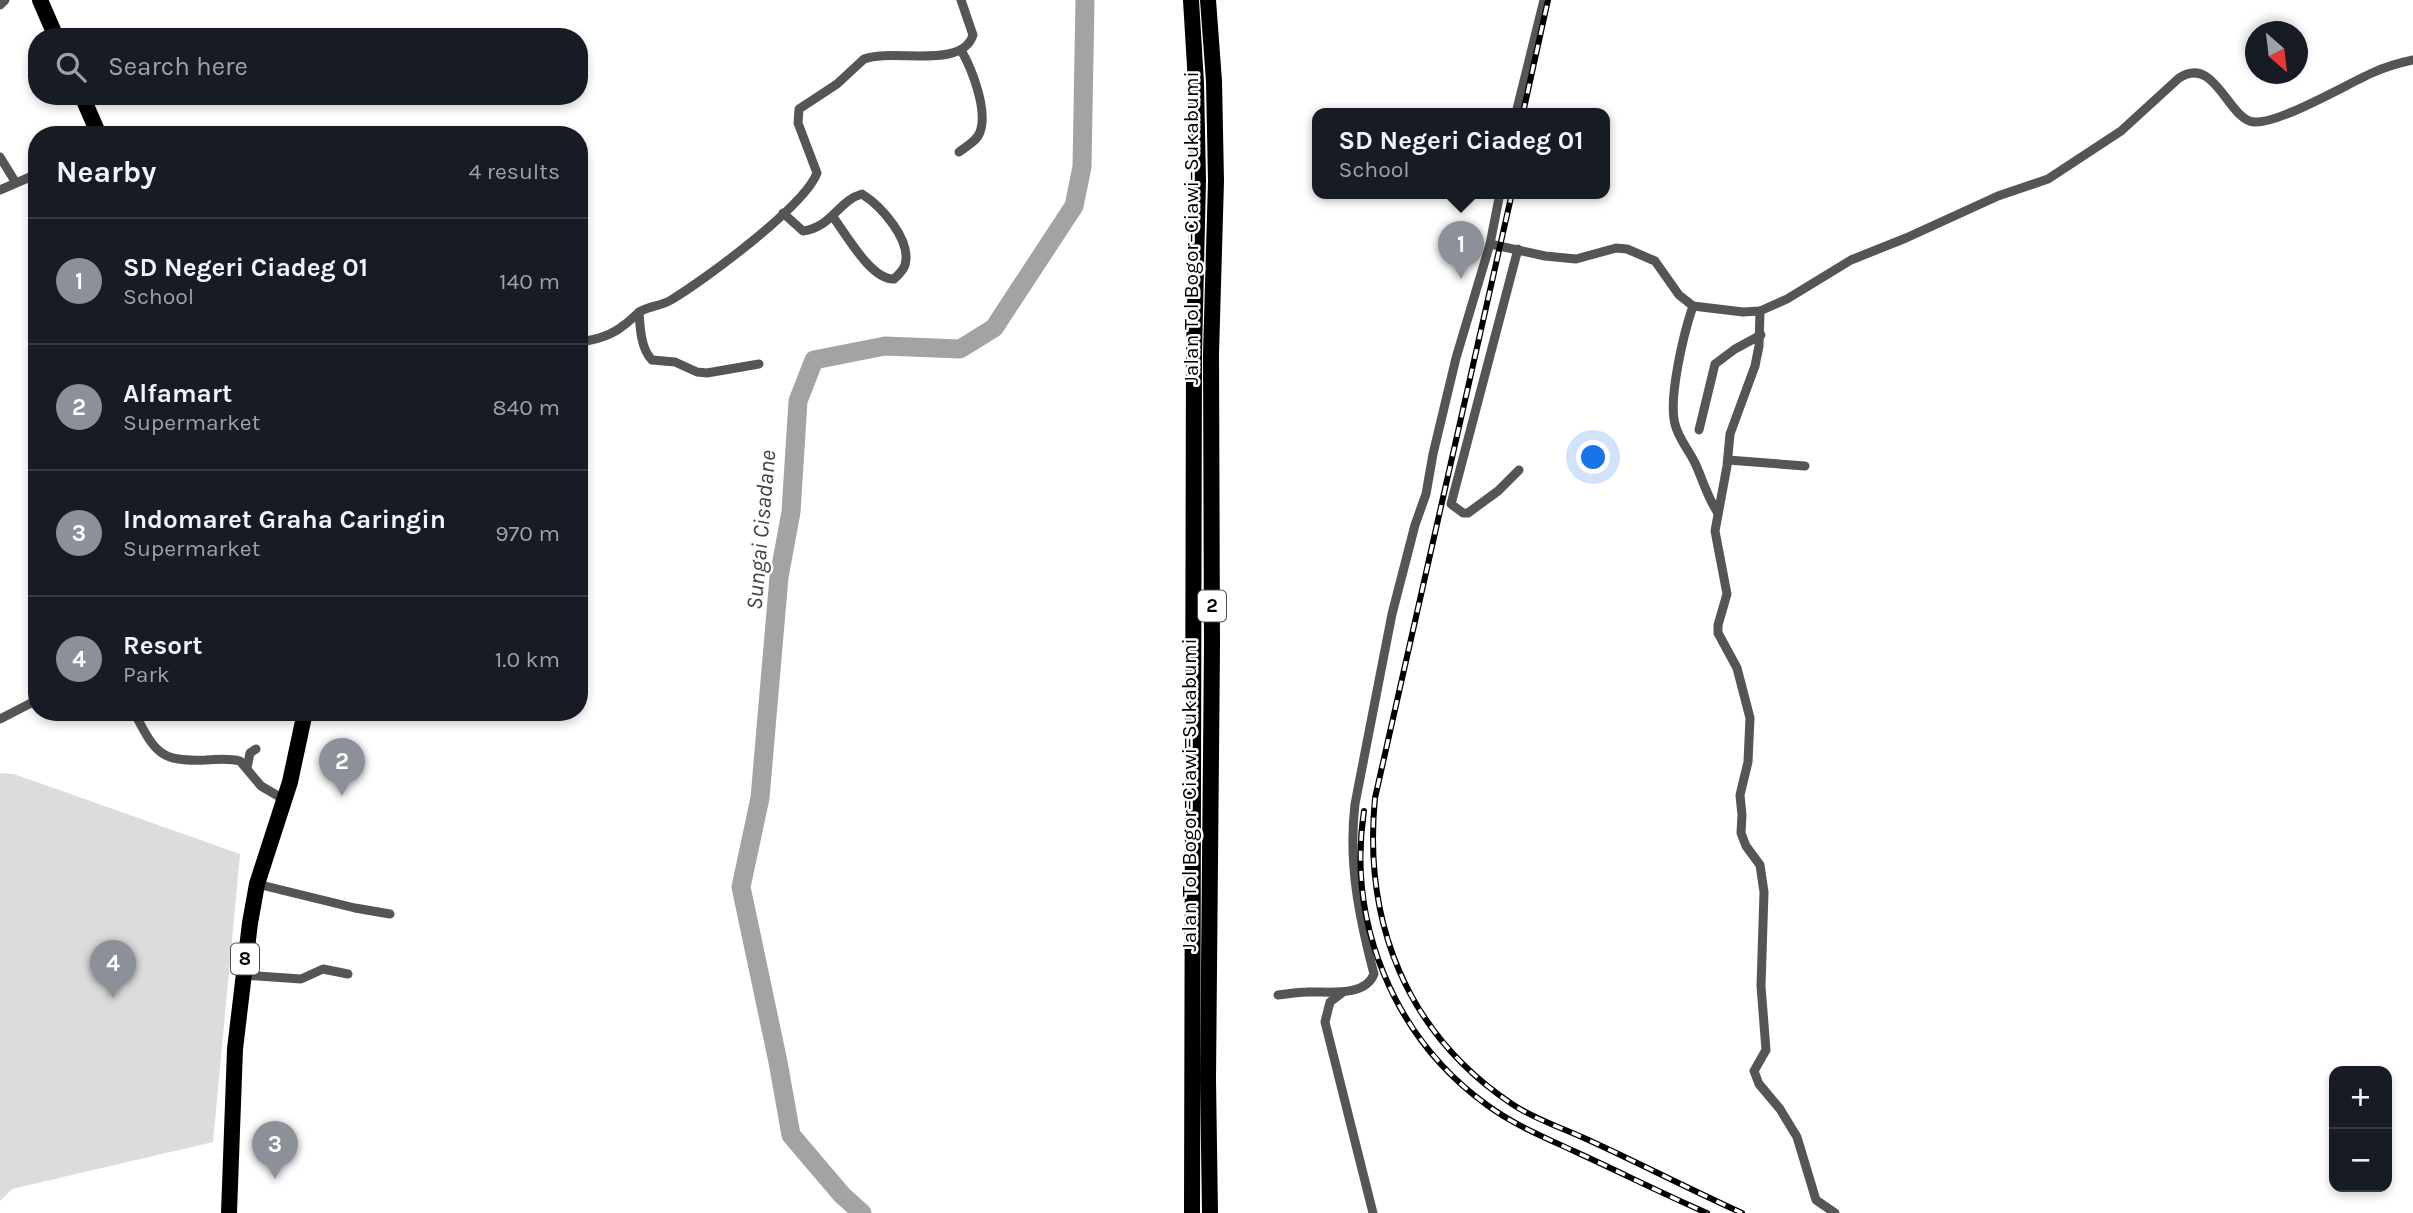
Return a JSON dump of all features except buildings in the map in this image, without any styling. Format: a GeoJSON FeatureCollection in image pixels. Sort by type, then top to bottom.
{"type":"FeatureCollection","features":[{"type":"Feature","properties":{"kind":"highway"},"geometry":{"type":"LineString","coordinates":[[40,0],[52,28]]}},
{"type":"Feature","properties":{"kind":"highway","name":"Jalan Tol Bogor–Ciawi–Sukabumi"},"geometry":{"type":"LineString","coordinates":[[1191,0],[1198,180],[1194,353],[1192,1213]]}},
{"type":"Feature","properties":{"kind":"highway","name":"Jalan Tol Bogor–Ciawi–Sukabumi"},"geometry":{"type":"LineString","coordinates":[[1208,0],[1214,81],[1216,181],[1211,354],[1212,660],[1208,1079],[1210,1213]]}},
{"type":"Feature","properties":{"kind":"highway"},"geometry":{"type":"LineString","coordinates":[[86,105],[95,126]]}},
{"type":"Feature","properties":{"kind":"highway","name":"8"},"geometry":{"type":"LineString","coordinates":[[229,1213],[234,1061],[242,975],[257,884],[285,800],[303,721]]}},
{"type":"Feature","properties":{"kind":"street"},"geometry":{"type":"LineString","coordinates":[[0,5],[5,0]]}},
{"type":"Feature","properties":{"kind":"street"},"geometry":{"type":"LineString","coordinates":[[588,340],[612,334],[639,312],[659,307],[688,289],[744,248],[783,214],[817,173],[797,119],[797,112],[870,57],[941,55],[961,50],[973,35],[961,0]]}},
{"type":"Feature","properties":{"kind":"street"},"geometry":{"type":"LineString","coordinates":[[1517,108],[1544,0]]}},
{"type":"Feature","properties":{"kind":"street"},"geometry":{"type":"LineString","coordinates":[[959,152],[974,141],[980,132],[982,121],[973,72],[961,50]]}},
{"type":"Feature","properties":{"kind":"street"},"geometry":{"type":"LineString","coordinates":[[1490,244],[1529,253],[1576,259],[1616,248],[1635,251],[1655,261],[1679,295],[1693,306],[1743,312],[1760,311],[1787,299],[1851,260],[1906,239],[1998,196],[2048,179],[2121,131],[2179,78],[2189,73],[2205,76],[2244,118],[2255,122],[2304,106],[2383,68],[2413,60]]}},
{"type":"Feature","properties":{"kind":"street"},"geometry":{"type":"LineString","coordinates":[[0,156],[16,183]]}},
{"type":"Feature","properties":{"kind":"street"},"geometry":{"type":"LineString","coordinates":[[0,190],[28,178]]}},
{"type":"Feature","properties":{"kind":"street"},"geometry":{"type":"LineString","coordinates":[[783,214],[803,231],[818,227],[854,197],[862,194],[890,220],[902,241],[906,261],[901,272],[894,279],[887,279],[873,270],[833,216]]}},
{"type":"Feature","properties":{"kind":"street"},"geometry":{"type":"LineString","coordinates":[[1373,1213],[1325,1022],[1329,1002],[1342,993],[1363,986],[1374,974],[1360,919],[1354,879],[1352,848],[1355,804],[1392,614],[1415,525],[1426,494],[1456,358],[1490,244],[1499,199]]}},
{"type":"Feature","properties":{"kind":"street"},"geometry":{"type":"LineString","coordinates":[[1518,249],[1451,504],[1463,513],[1468,513],[1498,491],[1519,470]]}},
{"type":"Feature","properties":{"kind":"street"},"geometry":{"type":"LineString","coordinates":[[1693,306],[1675,387],[1674,417],[1677,432],[1696,464],[1707,495],[1718,513]]}},
{"type":"Feature","properties":{"kind":"street"},"geometry":{"type":"LineString","coordinates":[[1760,311],[1761,335],[1755,366],[1732,426],[1715,537],[1727,594],[1718,633],[1737,668],[1750,718],[1747,769],[1740,795],[1741,833],[1746,846],[1760,865],[1764,892],[1761,986],[1766,1050],[1754,1071],[1759,1084],[1797,1137],[1815,1200],[1835,1213]]}},
{"type":"Feature","properties":{"kind":"street"},"geometry":{"type":"LineString","coordinates":[[639,312],[643,344],[652,360],[674,362],[707,373],[759,364]]}},
{"type":"Feature","properties":{"kind":"street"},"geometry":{"type":"LineString","coordinates":[[1699,429],[1715,364],[1761,335]]}},
{"type":"Feature","properties":{"kind":"street"},"geometry":{"type":"LineString","coordinates":[[1728,460],[1805,466]]}},
{"type":"Feature","properties":{"kind":"street"},"geometry":{"type":"LineString","coordinates":[[0,719],[28,705]]}},
{"type":"Feature","properties":{"kind":"street"},"geometry":{"type":"LineString","coordinates":[[139,721],[152,743],[165,756],[179,760],[236,760],[247,768],[261,786],[285,800]]}},
{"type":"Feature","properties":{"kind":"street"},"geometry":{"type":"LineString","coordinates":[[247,768],[250,753],[256,749]]}},
{"type":"Feature","properties":{"kind":"street"},"geometry":{"type":"LineString","coordinates":[[257,884],[390,915]]}},
{"type":"Feature","properties":{"kind":"street"},"geometry":{"type":"LineString","coordinates":[[242,975],[301,979],[323,969],[348,974]]}},
{"type":"Feature","properties":{"kind":"street"},"geometry":{"type":"LineString","coordinates":[[1278,995],[1305,992],[1342,993]]}},
{"type":"Feature","properties":{"kind":"shaded area"},"geometry":{"type":"Polygon","coordinates":[[[0,773],[14,774],[240,854],[213,1142],[12,1189],[0,1201],[0,773]]]}},
{"type":"Feature","properties":{"kind":"waterway","name":"Sungai Cisadane"},"geometry":{"type":"LineString","coordinates":[[862,1213],[842,1195],[791,1135],[741,887],[760,798],[779,577],[791,512],[798,401],[814,360],[885,346],[960,349],[994,328],[1074,206],[1082,167],[1085,0]]}},
{"type":"Feature","properties":{"kind":"railway"},"geometry":{"type":"LineString","coordinates":[[1524,108],[1548,0]]}},
{"type":"Feature","properties":{"kind":"railway"},"geometry":{"type":"LineString","coordinates":[[1511,199],[1375,798],[1373,844],[1376,888],[1385,931],[1399,971],[1419,1009],[1444,1044],[1475,1076],[1529,1114],[1742,1213]]}},
{"type":"Feature","properties":{"kind":"railway"},"geometry":{"type":"LineString","coordinates":[[1364,811],[1361,853],[1363,895],[1371,936],[1384,975],[1403,1012],[1426,1047],[1454,1078],[1508,1119],[1707,1213]]}},
{"type":"Feature","properties":{"kind":"place","name":"SD Negeri Ciadeg 01"},"geometry":{"type":"Point","coordinates":[1461,279]}},
{"type":"Feature","properties":{"kind":"place","name":"Alfamart"},"geometry":{"type":"Point","coordinates":[342,796]}},
{"type":"Feature","properties":{"kind":"place","name":"Resort"},"geometry":{"type":"Point","coordinates":[113,998]}},
{"type":"Feature","properties":{"kind":"place","name":"Indomaret Graha Caringin"},"geometry":{"type":"Point","coordinates":[275,1179]}}]}
